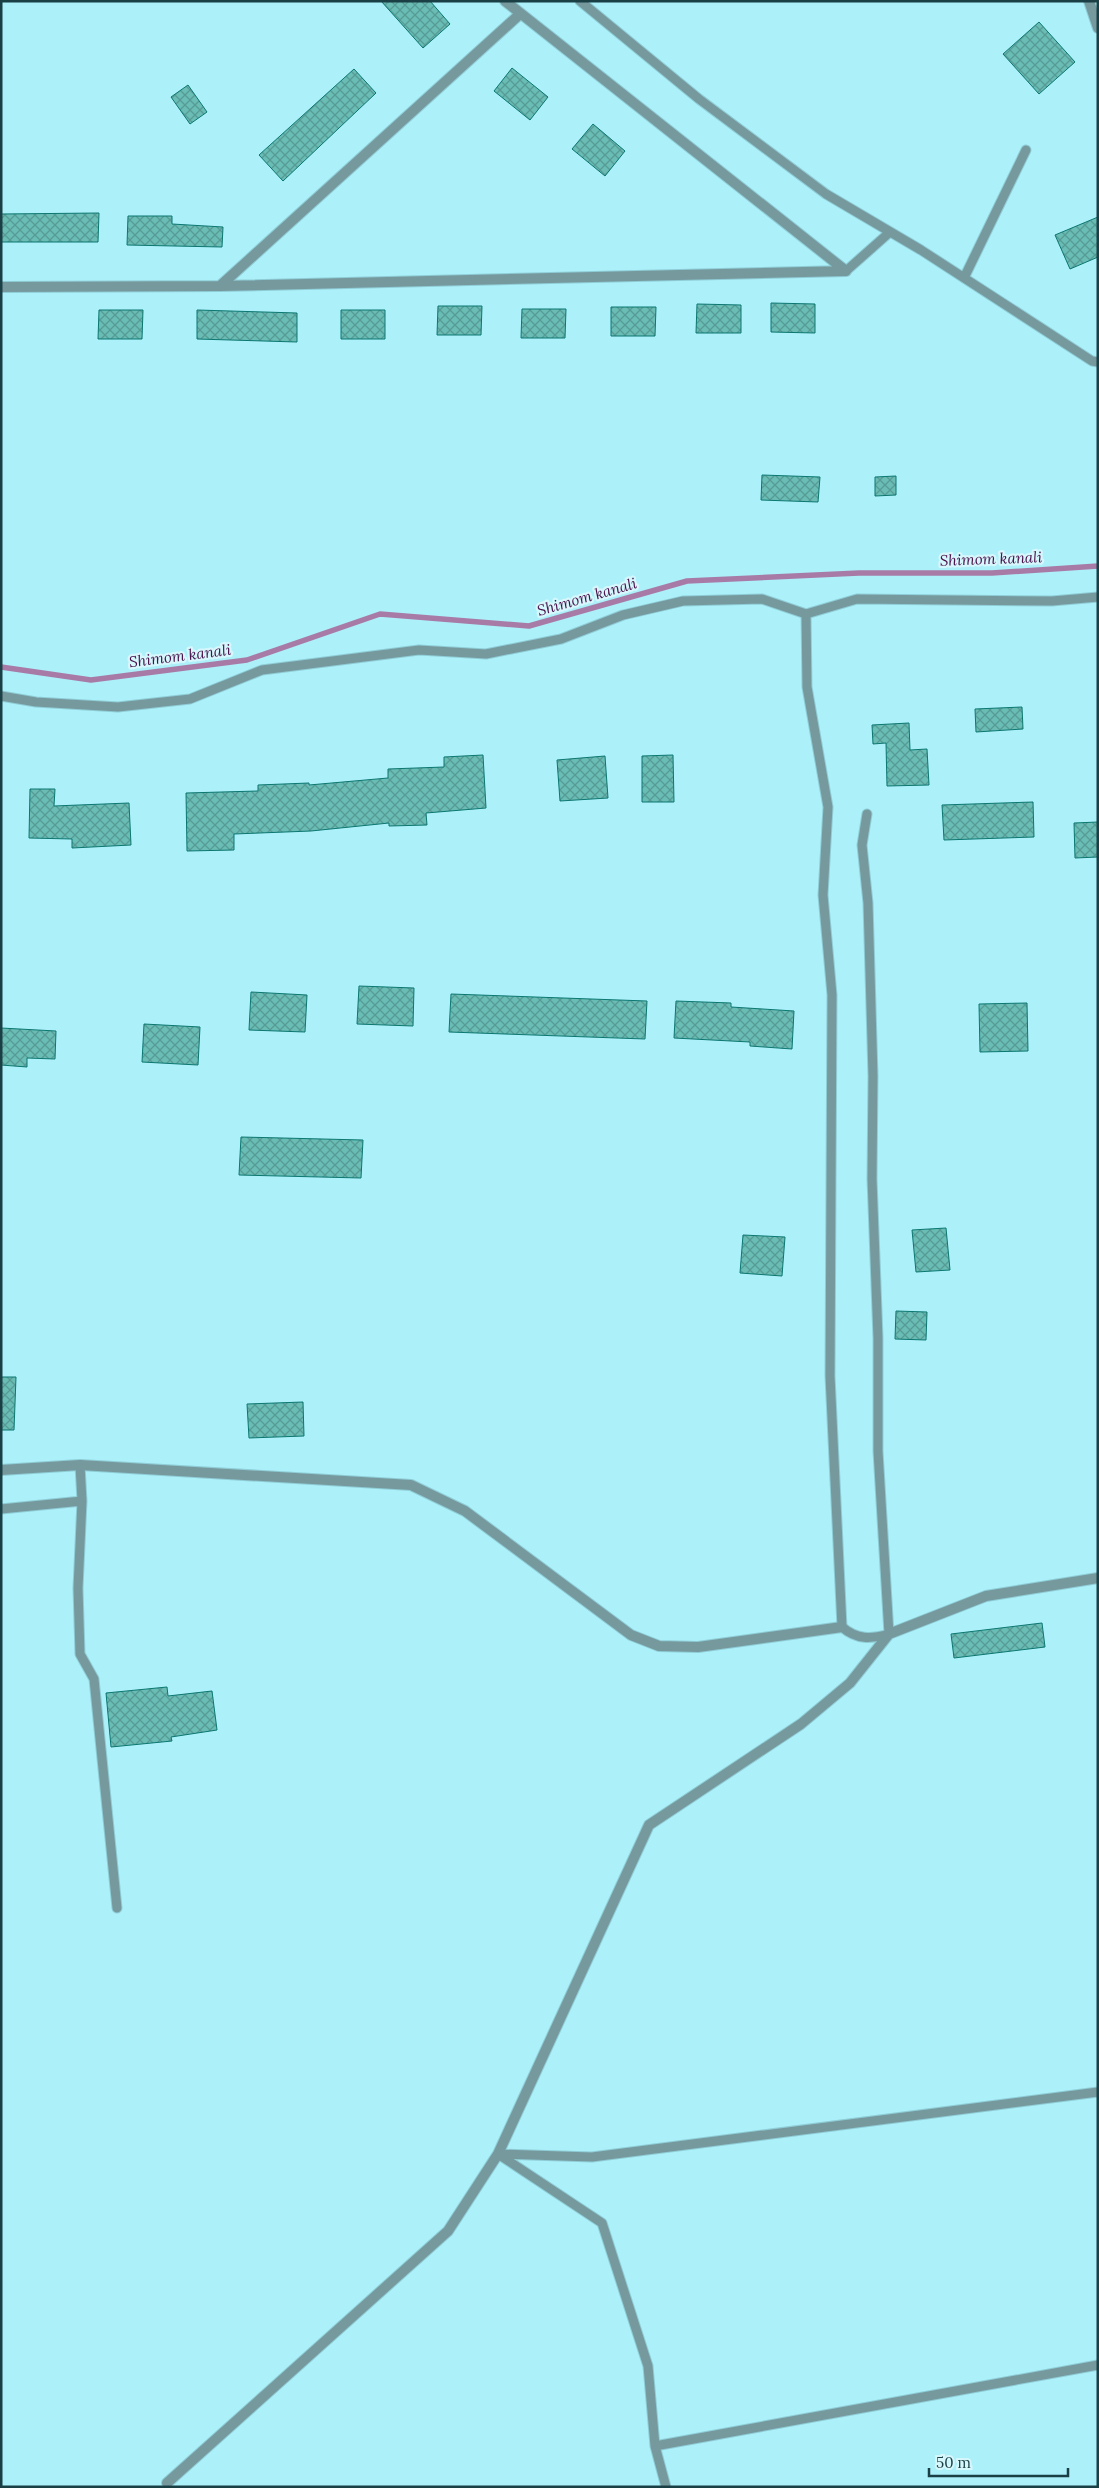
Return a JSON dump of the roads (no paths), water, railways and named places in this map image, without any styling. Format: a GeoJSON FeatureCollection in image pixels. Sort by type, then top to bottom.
{"type":"FeatureCollection","features":[{"type":"Feature","properties":{"kind":"street"},"geometry":{"type":"LineString","coordinates":[[505,1],[846,271]]}},
{"type":"Feature","properties":{"kind":"street"},"geometry":{"type":"LineString","coordinates":[[1089,1],[1098,28]]}},
{"type":"Feature","properties":{"kind":"street"},"geometry":{"type":"LineString","coordinates":[[220,286],[520,14]]}},
{"type":"Feature","properties":{"kind":"street"},"geometry":{"type":"LineString","coordinates":[[1,287],[220,286],[846,271]]}},
{"type":"Feature","properties":{"kind":"street"},"geometry":{"type":"LineString","coordinates":[[1,1470],[80,1465],[411,1485],[466,1511],[631,1635],[659,1646],[698,1647],[842,1627]]}},
{"type":"Feature","properties":{"kind":"street"},"geometry":{"type":"LineString","coordinates":[[167,2483],[448,2231],[498,2154],[649,1826],[801,1724],[850,1683],[889,1634],[986,1596],[1098,1578]]}},
{"type":"Feature","properties":{"kind":"lane"},"geometry":{"type":"LineString","coordinates":[[580,1],[699,99],[826,194],[964,278],[1092,361],[1098,362]]}},
{"type":"Feature","properties":{"kind":"lane"},"geometry":{"type":"LineString","coordinates":[[964,278],[1026,150]]}},
{"type":"Feature","properties":{"kind":"lane"},"geometry":{"type":"LineString","coordinates":[[846,271],[890,232]]}},
{"type":"Feature","properties":{"kind":"lane"},"geometry":{"type":"LineString","coordinates":[[1,696],[36,702],[118,707],[190,699],[262,670],[419,650],[486,654],[561,639],[623,614],[683,601],[762,599],[806,614],[857,599],[1052,601],[1098,597]]}},
{"type":"Feature","properties":{"kind":"lane"},"geometry":{"type":"LineString","coordinates":[[806,614],[807,687],[828,807],[822,895],[832,995],[830,1376],[842,1627],[850,1634],[872,1639],[889,1634],[878,1450],[878,1338],[872,1179],[874,1076],[868,903],[862,845],[867,814]]}},
{"type":"Feature","properties":{"kind":"lane"},"geometry":{"type":"LineString","coordinates":[[80,1465],[82,1501],[78,1588],[80,1654],[94,1679],[117,1908]]}},
{"type":"Feature","properties":{"kind":"lane"},"geometry":{"type":"LineString","coordinates":[[1,1509],[82,1501]]}},
{"type":"Feature","properties":{"kind":"lane"},"geometry":{"type":"LineString","coordinates":[[498,2154],[592,2157],[1098,2092]]}},
{"type":"Feature","properties":{"kind":"lane"},"geometry":{"type":"LineString","coordinates":[[498,2154],[602,2223],[648,2366],[655,2446],[666,2487]]}},
{"type":"Feature","properties":{"kind":"lane"},"geometry":{"type":"LineString","coordinates":[[655,2446],[1098,2365]]}},
{"type":"Feature","properties":{"kind":"waterway","name":"Shimom kanali"},"geometry":{"type":"LineString","coordinates":[[1,667],[91,680],[247,660],[380,614],[529,626],[687,581],[859,573],[992,573],[1098,566]]}}]}
